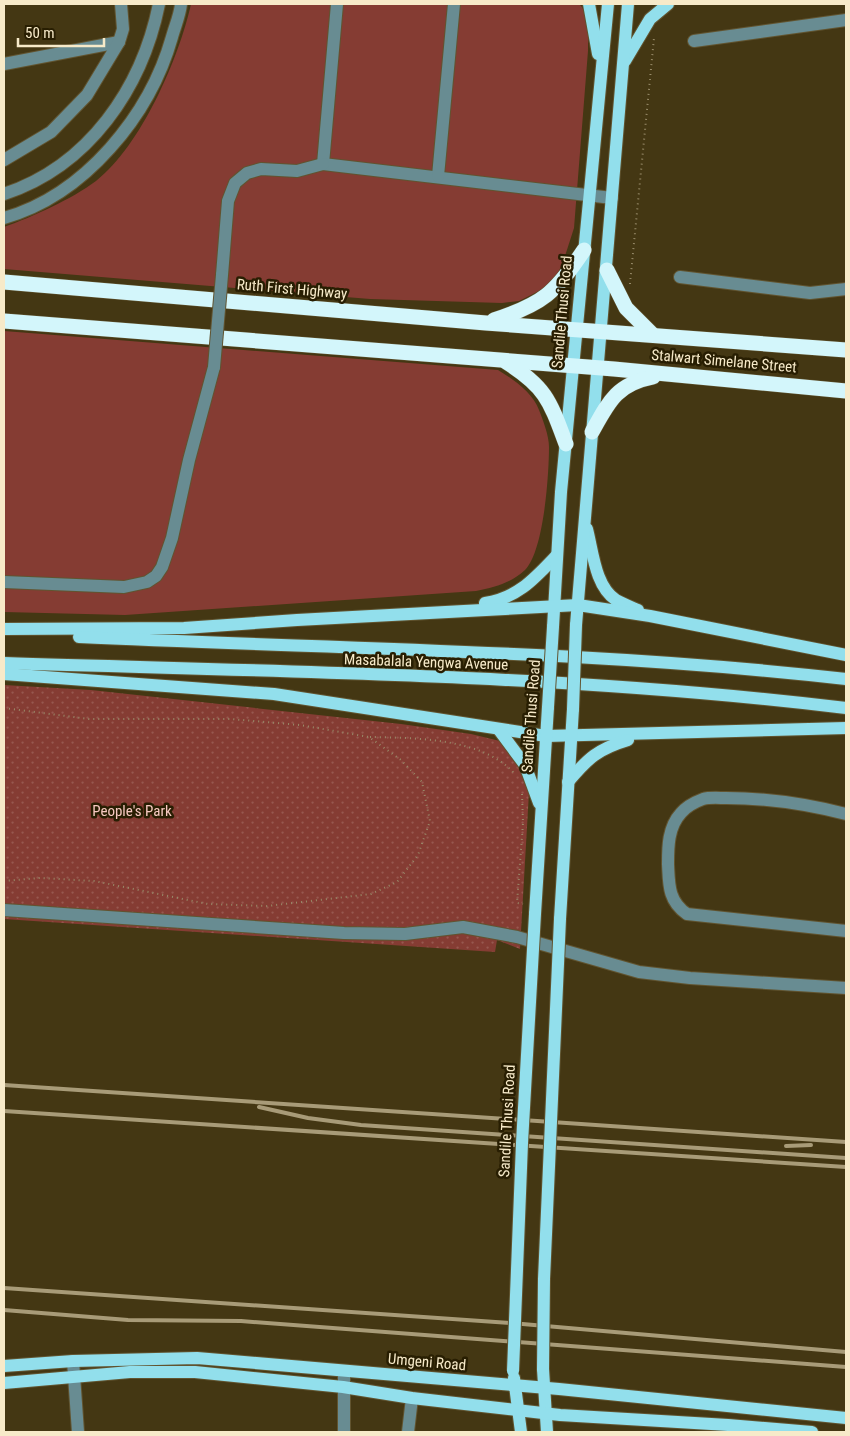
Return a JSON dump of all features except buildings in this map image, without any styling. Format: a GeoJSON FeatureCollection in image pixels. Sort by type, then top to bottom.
{"type":"FeatureCollection","features":[{"type":"Feature","properties":{"kind":"highway"},"geometry":{"type":"LineString","coordinates":[[486,323],[524,310],[544,299],[558,287],[584,250]]}},
{"type":"Feature","properties":{"kind":"highway"},"geometry":{"type":"LineString","coordinates":[[607,270],[626,308],[652,334]]}},
{"type":"Feature","properties":{"kind":"highway","name":"Ruth First Highway"},"geometry":{"type":"LineString","coordinates":[[4,282],[486,323],[577,328]]}},
{"type":"Feature","properties":{"kind":"highway"},"geometry":{"type":"LineString","coordinates":[[4,321],[573,365]]}},
{"type":"Feature","properties":{"kind":"highway","name":"Stalwart Simelane Street"},"geometry":{"type":"LineString","coordinates":[[577,328],[846,350]]}},
{"type":"Feature","properties":{"kind":"highway"},"geometry":{"type":"LineString","coordinates":[[503,360],[538,384],[546,395],[566,444]]}},
{"type":"Feature","properties":{"kind":"highway","name":"Stalwart Simelane Street"},"geometry":{"type":"LineString","coordinates":[[573,365],[846,391]]}},
{"type":"Feature","properties":{"kind":"highway"},"geometry":{"type":"LineString","coordinates":[[592,432],[616,392],[626,385],[639,380],[667,374]]}},
{"type":"Feature","properties":{"kind":"main road"},"geometry":{"type":"LineString","coordinates":[[589,4],[602,73]]}},
{"type":"Feature","properties":{"kind":"main road","name":"Sandile Thusi Road"},"geometry":{"type":"LineString","coordinates":[[521,1432],[513,1371],[522,1143],[541,810],[566,444],[608,4]]}},
{"type":"Feature","properties":{"kind":"main road"},"geometry":{"type":"LineString","coordinates":[[547,1432],[543,1370],[544,1278],[560,919],[573,709],[576,625],[628,4]]}},
{"type":"Feature","properties":{"kind":"main road"},"geometry":{"type":"LineString","coordinates":[[622,66],[650,19],[668,4]]}},
{"type":"Feature","properties":{"kind":"main road"},"geometry":{"type":"LineString","coordinates":[[584,517],[596,567],[604,587],[616,600],[650,616]]}},
{"type":"Feature","properties":{"kind":"main road"},"geometry":{"type":"LineString","coordinates":[[421,613],[509,597],[522,590],[557,556]]}},
{"type":"Feature","properties":{"kind":"main road"},"geometry":{"type":"LineString","coordinates":[[4,629],[184,628],[578,605],[650,616],[846,655]]}},
{"type":"Feature","properties":{"kind":"main road","name":"Masabalala Yengwa Avenue"},"geometry":{"type":"LineString","coordinates":[[4,633],[190,642],[528,653],[763,670],[846,679]]}},
{"type":"Feature","properties":{"kind":"main road","name":"Masabalala Yengwa Avenue"},"geometry":{"type":"LineString","coordinates":[[4,663],[511,681],[734,695],[846,708]]}},
{"type":"Feature","properties":{"kind":"main road"},"geometry":{"type":"LineString","coordinates":[[4,674],[274,694],[546,736],[571,737],[846,728]]}},
{"type":"Feature","properties":{"kind":"main road"},"geometry":{"type":"LineString","coordinates":[[499,730],[525,765],[541,810]]}},
{"type":"Feature","properties":{"kind":"main road"},"geometry":{"type":"LineString","coordinates":[[568,782],[586,760],[600,750],[645,735]]}},
{"type":"Feature","properties":{"kind":"main road","name":"Umgeni Road"},"geometry":{"type":"LineString","coordinates":[[4,1366],[73,1360],[197,1358],[514,1385],[846,1418]]}},
{"type":"Feature","properties":{"kind":"main road"},"geometry":{"type":"LineString","coordinates":[[4,1383],[175,1371],[343,1387],[412,1398],[546,1414],[810,1432]]}},
{"type":"Feature","properties":{"kind":"street"},"geometry":{"type":"LineString","coordinates":[[4,160],[50,132],[76,107],[102,74],[119,42],[122,29],[121,4]]}},
{"type":"Feature","properties":{"kind":"street"},"geometry":{"type":"LineString","coordinates":[[4,194],[21,187],[62,163],[87,143],[106,122],[138,74],[147,52],[159,4]]}},
{"type":"Feature","properties":{"kind":"street"},"geometry":{"type":"LineString","coordinates":[[4,218],[56,194],[80,177],[125,132],[151,94],[168,53],[181,4]]}},
{"type":"Feature","properties":{"kind":"street"},"geometry":{"type":"LineString","coordinates":[[323,164],[337,4]]}},
{"type":"Feature","properties":{"kind":"street"},"geometry":{"type":"LineString","coordinates":[[438,176],[454,4]]}},
{"type":"Feature","properties":{"kind":"street"},"geometry":{"type":"LineString","coordinates":[[694,41],[846,20]]}},
{"type":"Feature","properties":{"kind":"street"},"geometry":{"type":"LineString","coordinates":[[4,64],[119,42]]}},
{"type":"Feature","properties":{"kind":"street"},"geometry":{"type":"LineString","coordinates":[[4,582],[124,587],[147,582],[156,576],[162,567],[172,538],[188,460],[214,368],[228,201],[235,183],[247,173],[261,169],[305,170],[323,164],[438,176],[612,198]]}},
{"type":"Feature","properties":{"kind":"street"},"geometry":{"type":"LineString","coordinates":[[680,276],[810,293],[846,289]]}},
{"type":"Feature","properties":{"kind":"street"},"geometry":{"type":"LineString","coordinates":[[846,814],[808,805],[739,798],[704,799],[692,804],[680,814],[672,826],[668,846],[669,888],[672,899],[687,914],[846,931]]}},
{"type":"Feature","properties":{"kind":"street"},"geometry":{"type":"LineString","coordinates":[[4,910],[344,933],[405,934],[463,928],[516,937],[639,972],[846,988]]}},
{"type":"Feature","properties":{"kind":"street"},"geometry":{"type":"LineString","coordinates":[[73,1360],[78,1432]]}},
{"type":"Feature","properties":{"kind":"street"},"geometry":{"type":"LineString","coordinates":[[344,1371],[344,1432]]}},
{"type":"Feature","properties":{"kind":"street"},"geometry":{"type":"LineString","coordinates":[[408,1432],[412,1398]]}},
{"type":"Feature","properties":{"kind":"street"},"geometry":{"type":"LineString","coordinates":[[808,1415],[810,1432]]}},
{"type":"Feature","properties":{"kind":"path"},"geometry":{"type":"LineString","coordinates":[[626,308],[631,301],[630,277],[653,58],[654,36],[650,19]]}},
{"type":"Feature","properties":{"kind":"path"},"geometry":{"type":"LineString","coordinates":[[4,708],[88,719],[231,719],[300,725],[369,736],[405,737],[482,751],[503,761],[516,775]]}},
{"type":"Feature","properties":{"kind":"path"},"geometry":{"type":"LineString","coordinates":[[4,881],[40,878],[94,881],[208,904],[267,906],[371,894],[397,882],[418,855],[430,821],[422,782],[401,760],[369,736]]}},
{"type":"Feature","properties":{"kind":"path"},"geometry":{"type":"LineString","coordinates":[[522,793],[523,823],[517,903],[535,910]]}},
{"type":"Feature","properties":{"kind":"green space"},"geometry":{"type":"Polygon","coordinates":[[[191,4],[579,4],[583,8],[587,19],[588,51],[574,228],[557,276],[545,288],[519,301],[502,303],[370,299],[4,269],[4,227],[52,207],[86,188],[113,166],[128,146],[143,124],[168,75],[191,4]]]}},
{"type":"Feature","properties":{"kind":"green space"},"geometry":{"type":"Polygon","coordinates":[[[4,331],[498,370],[516,382],[532,398],[539,410],[548,438],[548,475],[544,512],[537,547],[525,570],[514,578],[496,586],[476,591],[125,615],[4,612],[4,331]]]}},
{"type":"Feature","properties":{"kind":"green space","name":"People's Park"},"geometry":{"type":"Polygon","coordinates":[[[4,685],[91,690],[401,724],[471,734],[500,741],[518,765],[529,792],[520,949],[497,940],[495,952],[4,919],[4,685]]]}},
{"type":"Feature","properties":{"kind":"railway"},"geometry":{"type":"LineString","coordinates":[[4,1085],[846,1142]]}},
{"type":"Feature","properties":{"kind":"railway"},"geometry":{"type":"LineString","coordinates":[[259,1107],[308,1118],[361,1125],[846,1158]]}},
{"type":"Feature","properties":{"kind":"railway"},"geometry":{"type":"LineString","coordinates":[[4,1111],[846,1167]]}},
{"type":"Feature","properties":{"kind":"railway"},"geometry":{"type":"LineString","coordinates":[[786,1146],[811,1145]]}},
{"type":"Feature","properties":{"kind":"railway"},"geometry":{"type":"LineString","coordinates":[[4,1288],[511,1323],[846,1352]]}},
{"type":"Feature","properties":{"kind":"railway"},"geometry":{"type":"LineString","coordinates":[[4,1310],[128,1320],[241,1321],[846,1367]]}}]}
